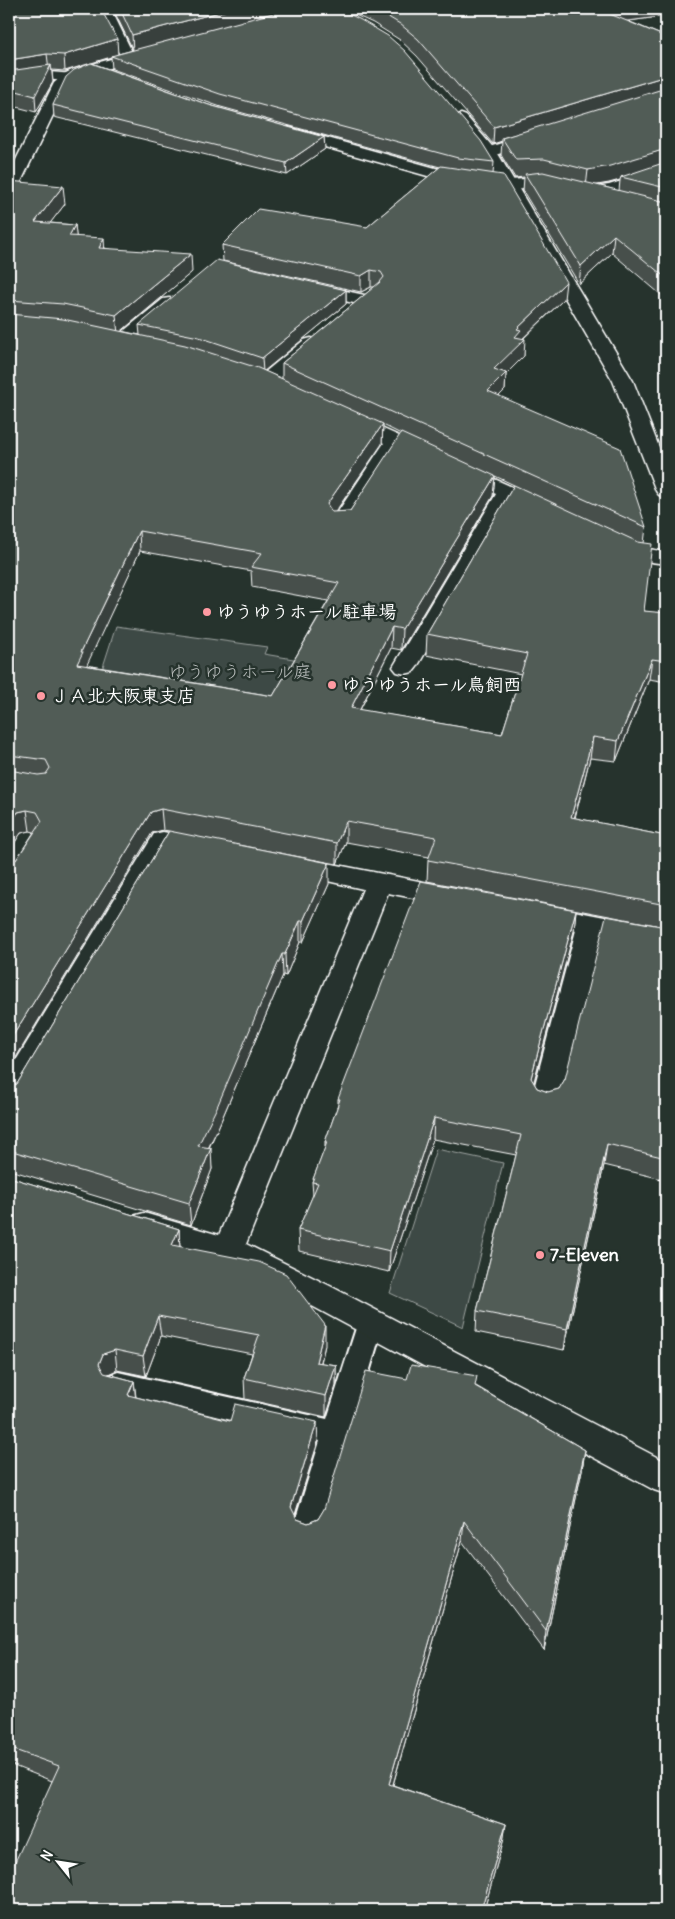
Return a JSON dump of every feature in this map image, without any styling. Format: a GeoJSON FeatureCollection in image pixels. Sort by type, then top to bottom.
{"type":"FeatureCollection","features":[{"type":"Feature","properties":{"kind":"street"},"geometry":{"type":"LineString","coordinates":[[104,9],[128,58]]}},
{"type":"Feature","properties":{"kind":"street"},"geometry":{"type":"LineString","coordinates":[[9,190],[59,86],[69,77],[92,68],[165,48]]}},
{"type":"Feature","properties":{"kind":"street"},"geometry":{"type":"LineString","coordinates":[[92,68],[118,77]]}},
{"type":"Feature","properties":{"kind":"street"},"geometry":{"type":"LineString","coordinates":[[9,82],[49,76],[69,77]]}},
{"type":"Feature","properties":{"kind":"street"},"geometry":{"type":"LineString","coordinates":[[448,103],[489,152],[509,184],[622,382],[666,491]]}},
{"type":"Feature","properties":{"kind":"street"},"geometry":{"type":"LineString","coordinates":[[270,127],[456,179],[509,184],[542,183],[620,202]]}},
{"type":"Feature","properties":{"kind":"street"},"geometry":{"type":"LineString","coordinates":[[489,152],[554,132]]}},
{"type":"Feature","properties":{"kind":"street"},"geometry":{"type":"LineString","coordinates":[[583,193],[611,190],[666,172]]}},
{"type":"Feature","properties":{"kind":"street"},"geometry":{"type":"LineString","coordinates":[[289,283],[370,296],[348,313]]}},
{"type":"Feature","properties":{"kind":"street"},"geometry":{"type":"LineString","coordinates":[[148,348],[112,340],[183,291]]}},
{"type":"Feature","properties":{"kind":"street"},"geometry":{"type":"LineString","coordinates":[[265,382],[326,331]]}},
{"type":"Feature","properties":{"kind":"street"},"geometry":{"type":"LineString","coordinates":[[335,413],[559,516]]}},
{"type":"Feature","properties":{"kind":"street"},"geometry":{"type":"LineString","coordinates":[[340,525],[396,441]]}},
{"type":"Feature","properties":{"kind":"street"},"geometry":{"type":"LineString","coordinates":[[405,667],[508,492]]}},
{"type":"Feature","properties":{"kind":"street"},"geometry":{"type":"LineString","coordinates":[[602,535],[644,555],[666,558]]}},
{"type":"Feature","properties":{"kind":"street"},"geometry":{"type":"LineString","coordinates":[[9,1096],[163,840],[229,853]]}},
{"type":"Feature","properties":{"kind":"street"},"geometry":{"type":"LineString","coordinates":[[266,860],[476,902]]}},
{"type":"Feature","properties":{"kind":"street"},"geometry":{"type":"LineString","coordinates":[[228,1250],[379,883]]}},
{"type":"Feature","properties":{"kind":"street"},"geometry":{"type":"LineString","coordinates":[[514,909],[666,938]]}},
{"type":"Feature","properties":{"kind":"street"},"geometry":{"type":"LineString","coordinates":[[546,1100],[591,924]]}},
{"type":"Feature","properties":{"kind":"street"},"geometry":{"type":"LineString","coordinates":[[114,1216],[228,1250],[371,1322],[666,1479]]}},
{"type":"Feature","properties":{"kind":"lane"},"geometry":{"type":"LineString","coordinates":[[308,1528],[371,1322]]}},
{"type":"Feature","properties":{"kind":"lane"},"geometry":{"type":"LineString","coordinates":[[118,1384],[337,1432]]}},
{"type":"Feature","properties":{"kind":"green space","name":"ゆうゆうホール庭"},"geometry":{"type":"Polygon","coordinates":[[[116,626],[267,647],[264,654],[305,661],[278,709],[100,676],[116,626]]]}},
{"type":"Feature","properties":{"kind":"green space"},"geometry":{"type":"Polygon","coordinates":[[[436,1149],[503,1163],[463,1327],[390,1293],[436,1149]]]}},
{"type":"Feature","properties":{"kind":"building"},"geometry":{"type":"Polygon","coordinates":[[[9,9],[101,9],[117,39],[64,55],[47,54],[9,60],[9,9]]]}},
{"type":"Feature","properties":{"kind":"building"},"geometry":{"type":"Polygon","coordinates":[[[120,9],[231,9],[132,35],[120,9]]]}},
{"type":"Feature","properties":{"kind":"building"},"geometry":{"type":"Polygon","coordinates":[[[288,9],[339,9],[388,36],[405,51],[481,141],[494,162],[458,158],[220,94],[111,56],[288,9]]]}},
{"type":"Feature","properties":{"kind":"building"},"geometry":{"type":"Polygon","coordinates":[[[375,9],[606,9],[600,10],[666,37],[666,76],[494,127],[418,39],[400,24],[375,9]]]}},
{"type":"Feature","properties":{"kind":"building"},"geometry":{"type":"Polygon","coordinates":[[[91,63],[209,105],[324,137],[286,163],[53,105],[66,77],[74,70],[91,63]]]}},
{"type":"Feature","properties":{"kind":"building"},"geometry":{"type":"Polygon","coordinates":[[[51,65],[35,96],[9,89],[9,71],[51,65]]]}},
{"type":"Feature","properties":{"kind":"building"},"geometry":{"type":"Polygon","coordinates":[[[666,88],[666,149],[610,166],[588,170],[544,159],[516,160],[502,138],[666,88]]]}},
{"type":"Feature","properties":{"kind":"building"},"geometry":{"type":"Polygon","coordinates":[[[666,162],[666,188],[621,177],[666,162]]]}},
{"type":"Feature","properties":{"kind":"building"},"geometry":{"type":"Polygon","coordinates":[[[441,166],[503,175],[566,282],[517,329],[521,330],[515,337],[525,339],[494,369],[506,373],[488,391],[620,448],[646,527],[282,363],[384,277],[381,272],[371,270],[361,276],[222,245],[258,209],[367,227],[441,166]]]}},
{"type":"Feature","properties":{"kind":"building"},"geometry":{"type":"Polygon","coordinates":[[[543,172],[666,202],[666,278],[614,235],[581,266],[525,174],[543,172]]]}},
{"type":"Feature","properties":{"kind":"building"},"geometry":{"type":"Polygon","coordinates":[[[9,181],[63,186],[35,222],[75,225],[69,236],[104,238],[99,248],[191,254],[116,315],[63,304],[9,300],[9,181]]]}},
{"type":"Feature","properties":{"kind":"building"},"geometry":{"type":"Polygon","coordinates":[[[217,260],[346,290],[262,358],[199,337],[139,325],[217,260]]]}},
{"type":"Feature","properties":{"kind":"building"},"geometry":{"type":"Polygon","coordinates":[[[9,314],[63,319],[185,345],[258,368],[383,424],[327,504],[332,512],[350,511],[401,433],[495,476],[402,629],[392,627],[351,708],[502,734],[527,654],[427,634],[514,485],[638,542],[652,544],[644,611],[666,613],[666,661],[652,659],[618,741],[593,737],[571,817],[666,836],[666,905],[428,860],[436,837],[346,821],[337,843],[161,809],[151,812],[9,1042],[9,862],[16,860],[42,821],[37,812],[27,810],[18,812],[9,826],[9,770],[38,775],[46,774],[50,768],[46,760],[9,755],[9,314]],[[139,531],[77,664],[273,696],[339,583],[251,567],[262,553],[139,531]]]}},
{"type":"Feature","properties":{"kind":"building"},"geometry":{"type":"Polygon","coordinates":[[[169,831],[329,863],[303,921],[300,921],[285,954],[282,954],[217,1107],[198,1146],[211,1148],[189,1203],[9,1150],[9,1087],[17,1084],[169,831]]]}},
{"type":"Feature","properties":{"kind":"building"},"geometry":{"type":"Polygon","coordinates":[[[421,881],[576,910],[531,1078],[537,1088],[548,1092],[559,1089],[565,1079],[606,916],[666,927],[666,1158],[607,1144],[567,1329],[477,1311],[521,1135],[434,1118],[390,1251],[298,1230],[318,1183],[312,1182],[327,1142],[325,1142],[340,1099],[338,1099],[421,881]]]}},
{"type":"Feature","properties":{"kind":"building"},"geometry":{"type":"Polygon","coordinates":[[[9,1177],[179,1229],[172,1245],[259,1262],[286,1274],[325,1325],[316,1362],[336,1365],[326,1396],[244,1378],[259,1335],[158,1316],[143,1356],[115,1350],[103,1354],[99,1364],[104,1373],[134,1381],[128,1395],[230,1421],[235,1404],[317,1422],[291,1507],[297,1519],[308,1523],[318,1519],[324,1509],[366,1371],[407,1379],[411,1365],[477,1376],[475,1386],[585,1450],[546,1631],[464,1521],[389,1784],[506,1824],[481,1910],[9,1910],[9,1875],[59,1766],[9,1748],[9,1177]]]}},
{"type":"Feature","properties":{"kind":"place","name":"ゆうゆうホール駐車場"},"geometry":{"type":"Point","coordinates":[207,612]}},
{"type":"Feature","properties":{"kind":"place","name":"ゆうゆうホール鳥飼西"},"geometry":{"type":"Point","coordinates":[332,685]}},
{"type":"Feature","properties":{"kind":"place","name":"ＪＡ北大阪東支店"},"geometry":{"type":"Point","coordinates":[41,696]}},
{"type":"Feature","properties":{"kind":"place","name":"7-Eleven"},"geometry":{"type":"Point","coordinates":[540,1255]}}]}
